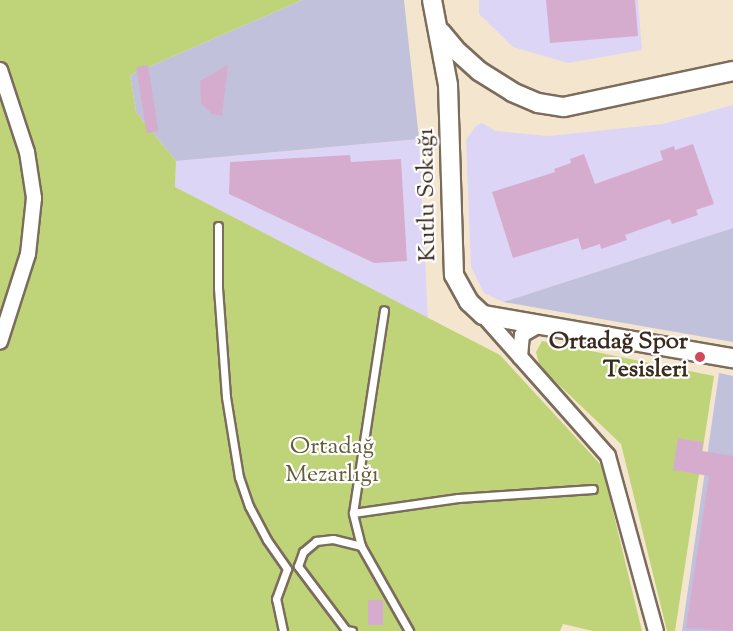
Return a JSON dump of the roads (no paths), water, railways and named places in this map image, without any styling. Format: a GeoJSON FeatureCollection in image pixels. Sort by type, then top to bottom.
{"type":"FeatureCollection","features":[{"type":"Feature","properties":{"kind":"main road","name":"Kutlu Sokağı"},"geometry":{"type":"LineString","coordinates":[[432,0],[451,115],[454,275],[469,302],[483,315]]}},
{"type":"Feature","properties":{"kind":"main road"},"geometry":{"type":"LineString","coordinates":[[438,28],[458,52],[479,71],[512,92],[538,103],[564,107],[733,71]]}},
{"type":"Feature","properties":{"kind":"main road"},"geometry":{"type":"LineString","coordinates":[[483,315],[733,358]]}},
{"type":"Feature","properties":{"kind":"street"},"geometry":{"type":"LineString","coordinates":[[0,70],[27,152],[34,198],[28,255],[0,342]]}},
{"type":"Feature","properties":{"kind":"street"},"geometry":{"type":"LineString","coordinates":[[483,315],[608,456],[656,631]]}},
{"type":"Feature","properties":{"kind":"street"},"geometry":{"type":"LineString","coordinates":[[520,357],[522,335],[539,325]]}},
{"type":"Feature","properties":{"kind":"lane"},"geometry":{"type":"LineString","coordinates":[[218,226],[218,288],[226,397],[239,477],[249,506],[267,540],[287,569]]}},
{"type":"Feature","properties":{"kind":"lane"},"geometry":{"type":"LineString","coordinates":[[384,310],[353,513],[361,546],[409,631]]}},
{"type":"Feature","properties":{"kind":"lane"},"geometry":{"type":"LineString","coordinates":[[353,513],[458,498],[593,489]]}},
{"type":"Feature","properties":{"kind":"lane"},"geometry":{"type":"LineString","coordinates":[[298,566],[303,552],[316,541],[333,539],[361,546]]}},
{"type":"Feature","properties":{"kind":"lane"},"geometry":{"type":"LineString","coordinates":[[287,569],[298,566]]}},
{"type":"Feature","properties":{"kind":"lane"},"geometry":{"type":"LineString","coordinates":[[298,566],[349,631]]}},
{"type":"Feature","properties":{"kind":"lane"},"geometry":{"type":"LineString","coordinates":[[283,631],[276,599],[287,569]]}},
{"type":"Feature","properties":{"kind":"place","name":"Ortadağ Spor Tesisleri"},"geometry":{"type":"Point","coordinates":[700,357]}},
{"type":"Feature","properties":{"kind":"park label","name":"Ortadağ Mezarlığı"},"geometry":{"type":"Point","coordinates":[332,462]}}]}
